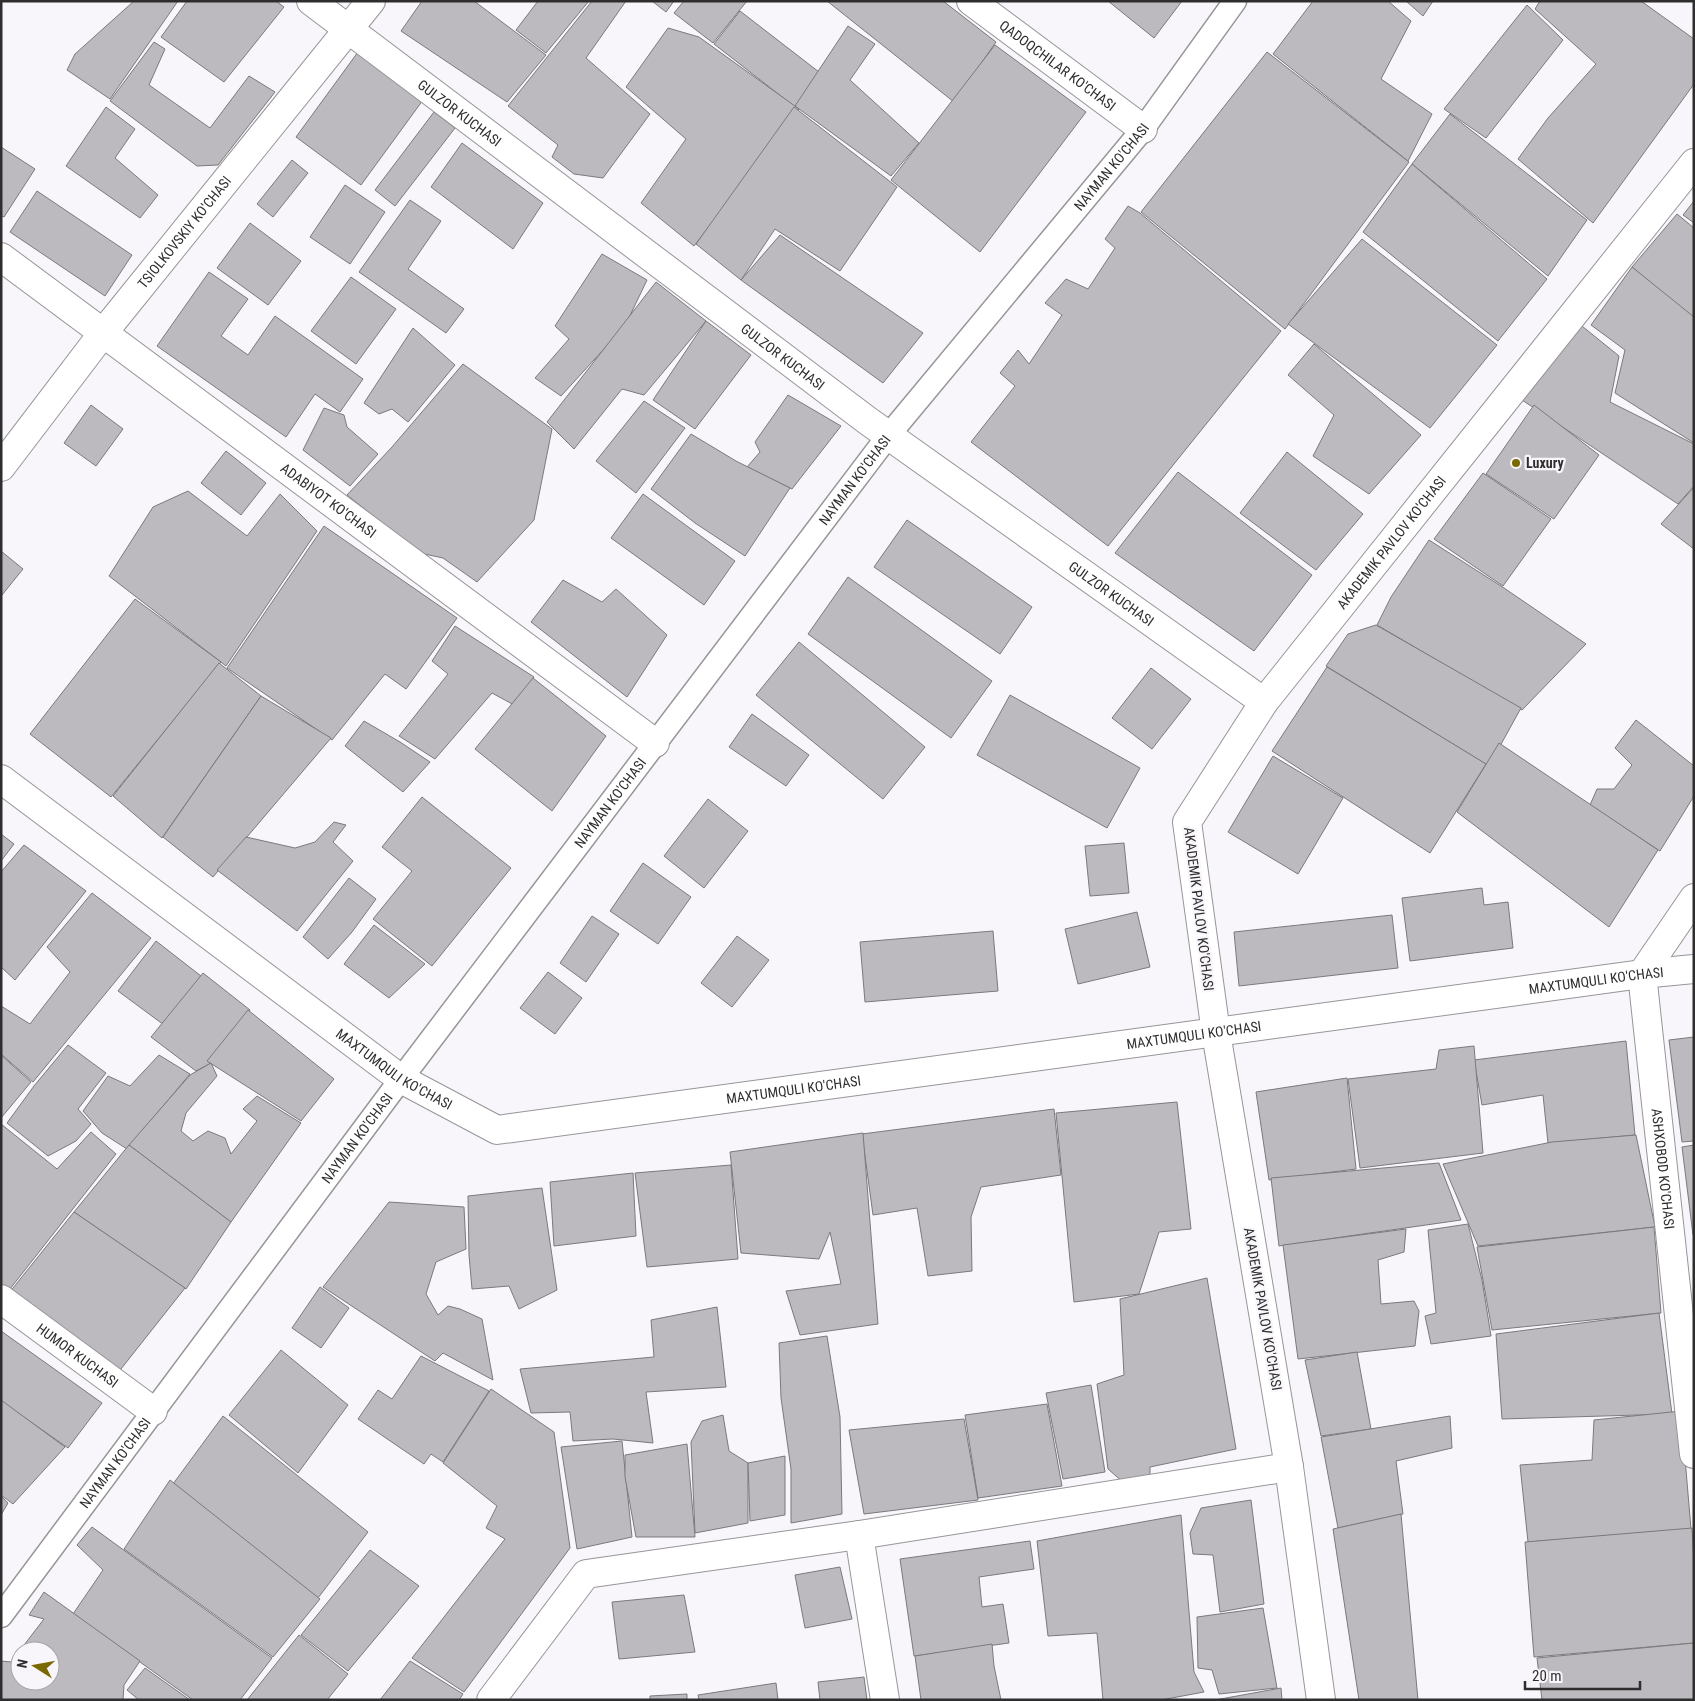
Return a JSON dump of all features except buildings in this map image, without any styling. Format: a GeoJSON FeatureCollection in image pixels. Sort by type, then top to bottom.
{"type":"FeatureCollection","features":[{"type":"Feature","properties":{"kind":"street","name":"GULZOR KUCHASI"},"geometry":{"type":"LineString","coordinates":[[311,1],[888,436],[1264,702]]}},
{"type":"Feature","properties":{"kind":"street","name":"TSIOLKOVSKIY KO'CHASI"},"geometry":{"type":"LineString","coordinates":[[1,468],[103,334],[371,1]]}},
{"type":"Feature","properties":{"kind":"street","name":"QADOQCHILAR KO'CHASI"},"geometry":{"type":"LineString","coordinates":[[971,1],[1142,129]]}},
{"type":"Feature","properties":{"kind":"street","name":"AKADEMIK PAVLOV KO'CHASI"},"geometry":{"type":"LineString","coordinates":[[1321,1700],[1290,1466],[1216,1033],[1187,822],[1264,702],[1694,163]]}},
{"type":"Feature","properties":{"kind":"street","name":"ADABIYOT KO'CHASI"},"geometry":{"type":"LineString","coordinates":[[1,257],[655,743]]}},
{"type":"Feature","properties":{"kind":"street","name":"MAXTUMQULI KO'CHASI"},"geometry":{"type":"LineString","coordinates":[[1,779],[401,1079],[498,1130],[1642,974],[1694,969]]}},
{"type":"Feature","properties":{"kind":"street"},"geometry":{"type":"LineString","coordinates":[[1642,974],[1694,898]]}},
{"type":"Feature","properties":{"kind":"street","name":"ASHXOBOD KO'CHASI"},"geometry":{"type":"LineString","coordinates":[[1642,974],[1694,1454]]}},
{"type":"Feature","properties":{"kind":"street","name":"HUMOR KUCHASI"},"geometry":{"type":"LineString","coordinates":[[1,1299],[153,1411]]}},
{"type":"Feature","properties":{"kind":"street"},"geometry":{"type":"LineString","coordinates":[[491,1700],[586,1574],[859,1535],[1290,1466]]}},
{"type":"Feature","properties":{"kind":"street"},"geometry":{"type":"LineString","coordinates":[[859,1535],[885,1700]]}},
{"type":"Feature","properties":{"kind":"lane","name":"NAYMAN KO'CHASI"},"geometry":{"type":"LineString","coordinates":[[1,1616],[401,1079],[888,436],[1142,129],[1235,1]]}},
{"type":"Feature","properties":{"kind":"place","name":"Luxury"},"geometry":{"type":"Point","coordinates":[1516,463]}}]}
